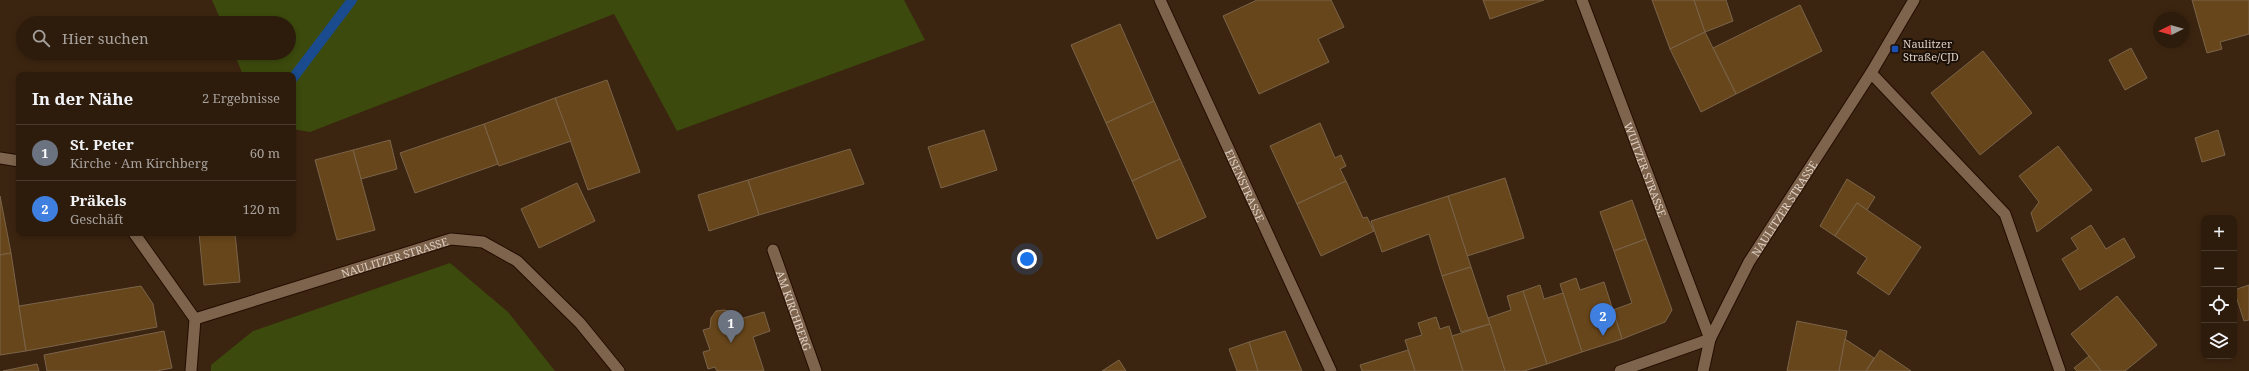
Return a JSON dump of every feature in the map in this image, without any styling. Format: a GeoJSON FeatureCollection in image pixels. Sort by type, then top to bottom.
{"type":"FeatureCollection","features":[{"type":"Feature","properties":{"kind":"street","name":"EISENSTRASSE"},"geometry":{"type":"LineString","coordinates":[[1160,0],[1331,371]]}},
{"type":"Feature","properties":{"kind":"street","name":"WUITZER STRASSE"},"geometry":{"type":"LineString","coordinates":[[1582,0],[1710,339]]}},
{"type":"Feature","properties":{"kind":"street","name":"NAULITZER STRASSE"},"geometry":{"type":"LineString","coordinates":[[1704,371],[1710,339],[1749,262],[1871,73],[1914,0]]}},
{"type":"Feature","properties":{"kind":"street"},"geometry":{"type":"LineString","coordinates":[[1871,73],[2005,214],[2060,371]]}},
{"type":"Feature","properties":{"kind":"street"},"geometry":{"type":"LineString","coordinates":[[0,158],[16,161]]}},
{"type":"Feature","properties":{"kind":"street"},"geometry":{"type":"LineString","coordinates":[[136,236],[195,319],[191,371]]}},
{"type":"Feature","properties":{"kind":"street","name":"NAULITZER STRASSE"},"geometry":{"type":"LineString","coordinates":[[195,319],[452,239],[483,242],[517,261],[580,323],[619,371]]}},
{"type":"Feature","properties":{"kind":"street","name":"AM KIRCHBERG"},"geometry":{"type":"LineString","coordinates":[[773,250],[816,371]]}},
{"type":"Feature","properties":{"kind":"street"},"geometry":{"type":"LineString","coordinates":[[1620,371],[1710,339]]}},
{"type":"Feature","properties":{"kind":"green space"},"geometry":{"type":"Polygon","coordinates":[[[212,0],[904,0],[925,40],[677,131],[614,14],[310,132],[296,130],[296,72],[242,72],[237,60],[296,60],[296,16],[219,16],[212,0]]]}},
{"type":"Feature","properties":{"kind":"green space"},"geometry":{"type":"Polygon","coordinates":[[[450,263],[508,312],[555,371],[211,371],[211,365],[253,331],[450,263]]]}},
{"type":"Feature","properties":{"kind":"building"},"geometry":{"type":"Polygon","coordinates":[[[1257,0],[1331,0],[1344,27],[1318,39],[1329,62],[1259,94],[1223,16],[1257,0]]]}},
{"type":"Feature","properties":{"kind":"building"},"geometry":{"type":"Polygon","coordinates":[[[1483,0],[1544,0],[1490,19],[1483,0]]]}},
{"type":"Feature","properties":{"kind":"building"},"geometry":{"type":"Polygon","coordinates":[[[1652,0],[1694,0],[1705,32],[1670,49],[1652,0]]]}},
{"type":"Feature","properties":{"kind":"building"},"geometry":{"type":"Polygon","coordinates":[[[1694,0],[1726,0],[1733,21],[1705,32],[1694,0]]]}},
{"type":"Feature","properties":{"kind":"building"},"geometry":{"type":"Polygon","coordinates":[[[2192,0],[2249,0],[2249,34],[2220,42],[2222,49],[2207,53],[2192,0]]]}},
{"type":"Feature","properties":{"kind":"building"},"geometry":{"type":"Polygon","coordinates":[[[1800,5],[1822,51],[1736,94],[1713,48],[1800,5]]]}},
{"type":"Feature","properties":{"kind":"building"},"geometry":{"type":"Polygon","coordinates":[[[1120,24],[1154,101],[1106,123],[1071,45],[1120,24]]]}},
{"type":"Feature","properties":{"kind":"building"},"geometry":{"type":"Polygon","coordinates":[[[1705,32],[1736,94],[1701,112],[1670,49],[1705,32]]]}},
{"type":"Feature","properties":{"kind":"building"},"geometry":{"type":"Polygon","coordinates":[[[2131,48],[2147,78],[2125,90],[2109,60],[2131,48]]]}},
{"type":"Feature","properties":{"kind":"building"},"geometry":{"type":"Polygon","coordinates":[[[1983,51],[2032,113],[1980,155],[1931,93],[1983,51]]]}},
{"type":"Feature","properties":{"kind":"building"},"geometry":{"type":"Polygon","coordinates":[[[607,80],[640,172],[588,190],[555,98],[607,80]]]}},
{"type":"Feature","properties":{"kind":"building"},"geometry":{"type":"Polygon","coordinates":[[[555,98],[571,141],[499,166],[484,124],[555,98]]]}},
{"type":"Feature","properties":{"kind":"building"},"geometry":{"type":"Polygon","coordinates":[[[1154,101],[1180,159],[1132,181],[1106,123],[1154,101]]]}},
{"type":"Feature","properties":{"kind":"building"},"geometry":{"type":"Polygon","coordinates":[[[1320,123],[1335,158],[1341,155],[1346,166],[1340,169],[1346,181],[1297,204],[1270,146],[1320,123]]]}},
{"type":"Feature","properties":{"kind":"building"},"geometry":{"type":"Polygon","coordinates":[[[484,124],[498,164],[415,193],[400,153],[484,124]]]}},
{"type":"Feature","properties":{"kind":"building"},"geometry":{"type":"Polygon","coordinates":[[[984,130],[997,170],[941,188],[928,147],[984,130]]]}},
{"type":"Feature","properties":{"kind":"building"},"geometry":{"type":"Polygon","coordinates":[[[2218,130],[2225,155],[2202,162],[2195,138],[2218,130]]]}},
{"type":"Feature","properties":{"kind":"building"},"geometry":{"type":"Polygon","coordinates":[[[390,140],[397,169],[361,179],[353,150],[390,140]]]}},
{"type":"Feature","properties":{"kind":"building"},"geometry":{"type":"Polygon","coordinates":[[[2058,146],[2092,190],[2037,232],[2031,213],[2039,202],[2019,176],[2058,146]]]}},
{"type":"Feature","properties":{"kind":"building"},"geometry":{"type":"Polygon","coordinates":[[[850,149],[864,184],[759,215],[748,180],[850,149]]]}},
{"type":"Feature","properties":{"kind":"building"},"geometry":{"type":"Polygon","coordinates":[[[353,150],[375,230],[337,240],[315,160],[353,150]]]}},
{"type":"Feature","properties":{"kind":"building"},"geometry":{"type":"Polygon","coordinates":[[[1180,159],[1206,217],[1157,239],[1132,181],[1180,159]]]}},
{"type":"Feature","properties":{"kind":"building"},"geometry":{"type":"Polygon","coordinates":[[[1505,178],[1524,238],[1467,256],[1448,196],[1505,178]]]}},
{"type":"Feature","properties":{"kind":"building"},"geometry":{"type":"Polygon","coordinates":[[[1847,179],[1875,197],[1867,210],[1857,203],[1835,236],[1820,226],[1847,179]]]}},
{"type":"Feature","properties":{"kind":"building"},"geometry":{"type":"Polygon","coordinates":[[[748,180],[759,215],[709,231],[698,195],[748,180]]]}},
{"type":"Feature","properties":{"kind":"building"},"geometry":{"type":"Polygon","coordinates":[[[1346,181],[1363,218],[1367,217],[1374,231],[1321,256],[1297,204],[1346,181]]]}},
{"type":"Feature","properties":{"kind":"building"},"geometry":{"type":"Polygon","coordinates":[[[577,183],[595,221],[539,248],[521,209],[577,183]]]}},
{"type":"Feature","properties":{"kind":"building"},"geometry":{"type":"Polygon","coordinates":[[[0,196],[11,253],[0,255],[0,196]]]}},
{"type":"Feature","properties":{"kind":"building"},"geometry":{"type":"Polygon","coordinates":[[[1448,196],[1471,267],[1442,276],[1429,234],[1382,252],[1371,221],[1448,196]]]}},
{"type":"Feature","properties":{"kind":"building"},"geometry":{"type":"Polygon","coordinates":[[[1632,200],[1646,239],[1614,251],[1600,212],[1632,200]]]}},
{"type":"Feature","properties":{"kind":"building"},"geometry":{"type":"Polygon","coordinates":[[[1857,203],[1921,247],[1889,295],[1857,273],[1867,258],[1835,236],[1857,203]]]}},
{"type":"Feature","properties":{"kind":"building"},"geometry":{"type":"Polygon","coordinates":[[[2091,225],[2106,249],[2124,238],[2135,257],[2080,290],[2062,259],[2078,249],[2071,238],[2091,225]]]}},
{"type":"Feature","properties":{"kind":"building"},"geometry":{"type":"Polygon","coordinates":[[[199,236],[235,236],[240,282],[204,285],[199,236]]]}},
{"type":"Feature","properties":{"kind":"building"},"geometry":{"type":"Polygon","coordinates":[[[1646,239],[1672,310],[1665,322],[1622,339],[1613,310],[1632,303],[1614,251],[1646,239]]]}},
{"type":"Feature","properties":{"kind":"building"},"geometry":{"type":"Polygon","coordinates":[[[11,253],[26,351],[0,355],[0,255],[11,253]]]}},
{"type":"Feature","properties":{"kind":"building"},"geometry":{"type":"Polygon","coordinates":[[[1471,267],[1490,324],[1461,332],[1442,276],[1471,267]]]}},
{"type":"Feature","properties":{"kind":"building"},"geometry":{"type":"Polygon","coordinates":[[[1576,278],[1580,290],[1604,282],[1622,339],[1582,352],[1560,284],[1576,278]]]}},
{"type":"Feature","properties":{"kind":"building"},"geometry":{"type":"Polygon","coordinates":[[[1540,285],[1544,299],[1563,293],[1582,352],[1547,364],[1523,291],[1540,285]]]}},
{"type":"Feature","properties":{"kind":"building"},"geometry":{"type":"Polygon","coordinates":[[[2249,285],[2249,320],[2244,321],[2237,299],[2237,289],[2249,285]]]}},
{"type":"Feature","properties":{"kind":"building"},"geometry":{"type":"Polygon","coordinates":[[[141,286],[153,304],[157,327],[26,351],[19,306],[141,286]]]}},
{"type":"Feature","properties":{"kind":"building"},"geometry":{"type":"Polygon","coordinates":[[[1523,291],[1547,364],[1524,371],[1505,371],[1488,318],[1511,310],[1507,296],[1523,291]]]}},
{"type":"Feature","properties":{"kind":"building"},"geometry":{"type":"Polygon","coordinates":[[[2117,296],[2157,345],[2125,371],[2101,371],[2071,334],[2117,296]]]}},
{"type":"Feature","properties":{"kind":"building"},"geometry":{"type":"Polygon","coordinates":[[[724,310],[732,312],[740,319],[764,312],[770,331],[753,337],[764,371],[717,371],[715,367],[708,369],[703,352],[710,350],[703,330],[710,328],[711,318],[716,311],[724,310]]]}},
{"type":"Feature","properties":{"kind":"building"},"geometry":{"type":"Polygon","coordinates":[[[1436,317],[1440,329],[1449,326],[1463,371],[1415,371],[1405,340],[1422,335],[1418,323],[1436,317]]]}},
{"type":"Feature","properties":{"kind":"building"},"geometry":{"type":"Polygon","coordinates":[[[1797,321],[1847,331],[1839,371],[1787,371],[1797,321]]]}},
{"type":"Feature","properties":{"kind":"building"},"geometry":{"type":"Polygon","coordinates":[[[1490,324],[1505,371],[1463,371],[1452,336],[1490,324]]]}},
{"type":"Feature","properties":{"kind":"building"},"geometry":{"type":"Polygon","coordinates":[[[164,331],[172,368],[157,371],[47,371],[44,355],[164,331]]]}},
{"type":"Feature","properties":{"kind":"building"},"geometry":{"type":"Polygon","coordinates":[[[1285,331],[1302,371],[1258,371],[1249,342],[1285,331]]]}},
{"type":"Feature","properties":{"kind":"building"},"geometry":{"type":"Polygon","coordinates":[[[1845,339],[1874,358],[1866,371],[1839,371],[1845,339]]]}},
{"type":"Feature","properties":{"kind":"building"},"geometry":{"type":"Polygon","coordinates":[[[1249,342],[1258,371],[1237,371],[1229,349],[1249,342]]]}},
{"type":"Feature","properties":{"kind":"building"},"geometry":{"type":"Polygon","coordinates":[[[1408,350],[1415,371],[1362,371],[1360,365],[1408,350]]]}},
{"type":"Feature","properties":{"kind":"building"},"geometry":{"type":"Polygon","coordinates":[[[1880,350],[1911,371],[1866,371],[1880,350]]]}},
{"type":"Feature","properties":{"kind":"building"},"geometry":{"type":"Polygon","coordinates":[[[2089,356],[2101,371],[2077,371],[2074,368],[2089,356]]]}},
{"type":"Feature","properties":{"kind":"building"},"geometry":{"type":"Polygon","coordinates":[[[1119,360],[1126,371],[1102,371],[1119,360]]]}},
{"type":"Feature","properties":{"kind":"building"},"geometry":{"type":"Polygon","coordinates":[[[37,364],[39,371],[3,371],[37,364]]]}},
{"type":"Feature","properties":{"kind":"waterway"},"geometry":{"type":"LineString","coordinates":[[296,74],[352,0]]}},
{"type":"Feature","properties":{"kind":"place","name":"Naulitzer Straße/CJD"},"geometry":{"type":"Point","coordinates":[1895,49]}},
{"type":"Feature","properties":{"kind":"place","name":"Präkels"},"geometry":{"type":"Point","coordinates":[1603,336]}},
{"type":"Feature","properties":{"kind":"place","name":"St. Peter"},"geometry":{"type":"Point","coordinates":[731,343]}}]}
